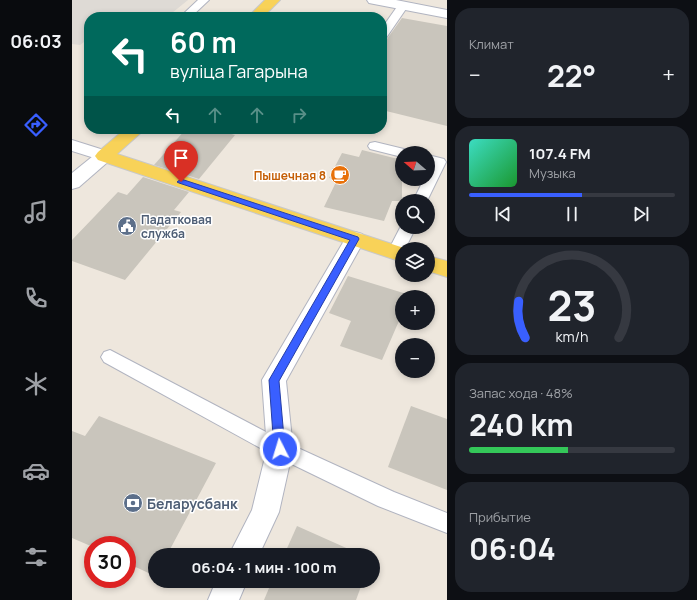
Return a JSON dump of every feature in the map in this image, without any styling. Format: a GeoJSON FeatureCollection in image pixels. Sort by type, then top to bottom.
{"type":"FeatureCollection","features":[{"type":"Feature","properties":{"kind":"main road"},"geometry":{"type":"LineString","coordinates":[[260,12],[273,0]]}},
{"type":"Feature","properties":{"kind":"main road"},"geometry":{"type":"LineString","coordinates":[[104,156],[130,134]]}},
{"type":"Feature","properties":{"kind":"main road"},"geometry":{"type":"LineString","coordinates":[[104,156],[395,253]]}},
{"type":"Feature","properties":{"kind":"main road"},"geometry":{"type":"LineString","coordinates":[[435,265],[447,269]]}},
{"type":"Feature","properties":{"kind":"street"},"geometry":{"type":"LineString","coordinates":[[374,0],[447,14]]}},
{"type":"Feature","properties":{"kind":"street"},"geometry":{"type":"LineString","coordinates":[[72,145],[104,156]]}},
{"type":"Feature","properties":{"kind":"street"},"geometry":{"type":"LineString","coordinates":[[72,183],[104,156]]}},
{"type":"Feature","properties":{"kind":"street"},"geometry":{"type":"LineString","coordinates":[[247,548],[265,512],[280,449],[274,380],[355,239]]}},
{"type":"Feature","properties":{"kind":"street"},"geometry":{"type":"LineString","coordinates":[[223,600],[229,588]]}},
{"type":"Feature","properties":{"kind":"lane"},"geometry":{"type":"LineString","coordinates":[[191,12],[204,0]]}},
{"type":"Feature","properties":{"kind":"lane"},"geometry":{"type":"LineString","coordinates":[[387,29],[403,6]]}},
{"type":"Feature","properties":{"kind":"lane"},"geometry":{"type":"LineString","coordinates":[[375,146],[395,151]]}},
{"type":"Feature","properties":{"kind":"lane"},"geometry":{"type":"LineString","coordinates":[[435,161],[439,162],[435,170]]}},
{"type":"Feature","properties":{"kind":"lane"},"geometry":{"type":"LineString","coordinates":[[110,357],[280,449],[386,499],[447,523]]}},
{"type":"Feature","properties":{"kind":"shaded area"},"geometry":{"type":"Polygon","coordinates":[[[72,0],[188,0],[173,12],[84,12],[84,42],[80,45],[72,44],[72,0]]]}},
{"type":"Feature","properties":{"kind":"building"},"geometry":{"type":"Polygon","coordinates":[[[402,18],[447,26],[447,126],[387,111],[387,39],[402,18]]]}},
{"type":"Feature","properties":{"kind":"building"},"geometry":{"type":"Polygon","coordinates":[[[182,134],[235,135],[199,179],[154,165],[182,134]]]}},
{"type":"Feature","properties":{"kind":"building"},"geometry":{"type":"Polygon","coordinates":[[[362,150],[395,158],[395,186],[402,186],[402,194],[395,194],[395,201],[392,201],[384,221],[324,207],[337,180],[329,178],[342,153],[359,157],[362,150]]]}},
{"type":"Feature","properties":{"kind":"building","name":"Падатковая служба"},"geometry":{"type":"Polygon","coordinates":[[[143,177],[189,192],[174,210],[181,212],[125,280],[72,261],[72,240],[118,192],[127,195],[143,177]]]}},
{"type":"Feature","properties":{"kind":"building"},"geometry":{"type":"Polygon","coordinates":[[[348,276],[395,290],[395,330],[382,360],[340,346],[351,321],[329,313],[348,276]]]}},
{"type":"Feature","properties":{"kind":"building"},"geometry":{"type":"Polygon","coordinates":[[[411,406],[447,419],[447,490],[388,467],[411,406]]]}},
{"type":"Feature","properties":{"kind":"building","name":"Беларусбанк"},"geometry":{"type":"Polygon","coordinates":[[[99,416],[216,463],[171,548],[148,548],[148,573],[136,567],[136,536],[84,536],[84,543],[72,538],[72,431],[85,436],[99,416]]]}},
{"type":"Feature","properties":{"kind":"building"},"geometry":{"type":"Polygon","coordinates":[[[297,526],[346,548],[287,548],[297,526]]]}},
{"type":"Feature","properties":{"kind":"building"},"geometry":{"type":"Polygon","coordinates":[[[269,588],[360,588],[356,600],[264,600],[269,588]]]}},
{"type":"Feature","properties":{"kind":"place","name":"Пышечная 8"},"geometry":{"type":"Point","coordinates":[340,175]}},
{"type":"Feature","properties":{"kind":"place","name":"Падатковая служба"},"geometry":{"type":"Point","coordinates":[127,226]}},
{"type":"Feature","properties":{"kind":"place","name":"Беларусбанк"},"geometry":{"type":"Point","coordinates":[133,503]}},
{"type":"Feature","properties":{"kind":"route"},"geometry":{"type":"LineString","coordinates":[[181,182],[355,239],[274,380],[280,449]]}}]}
